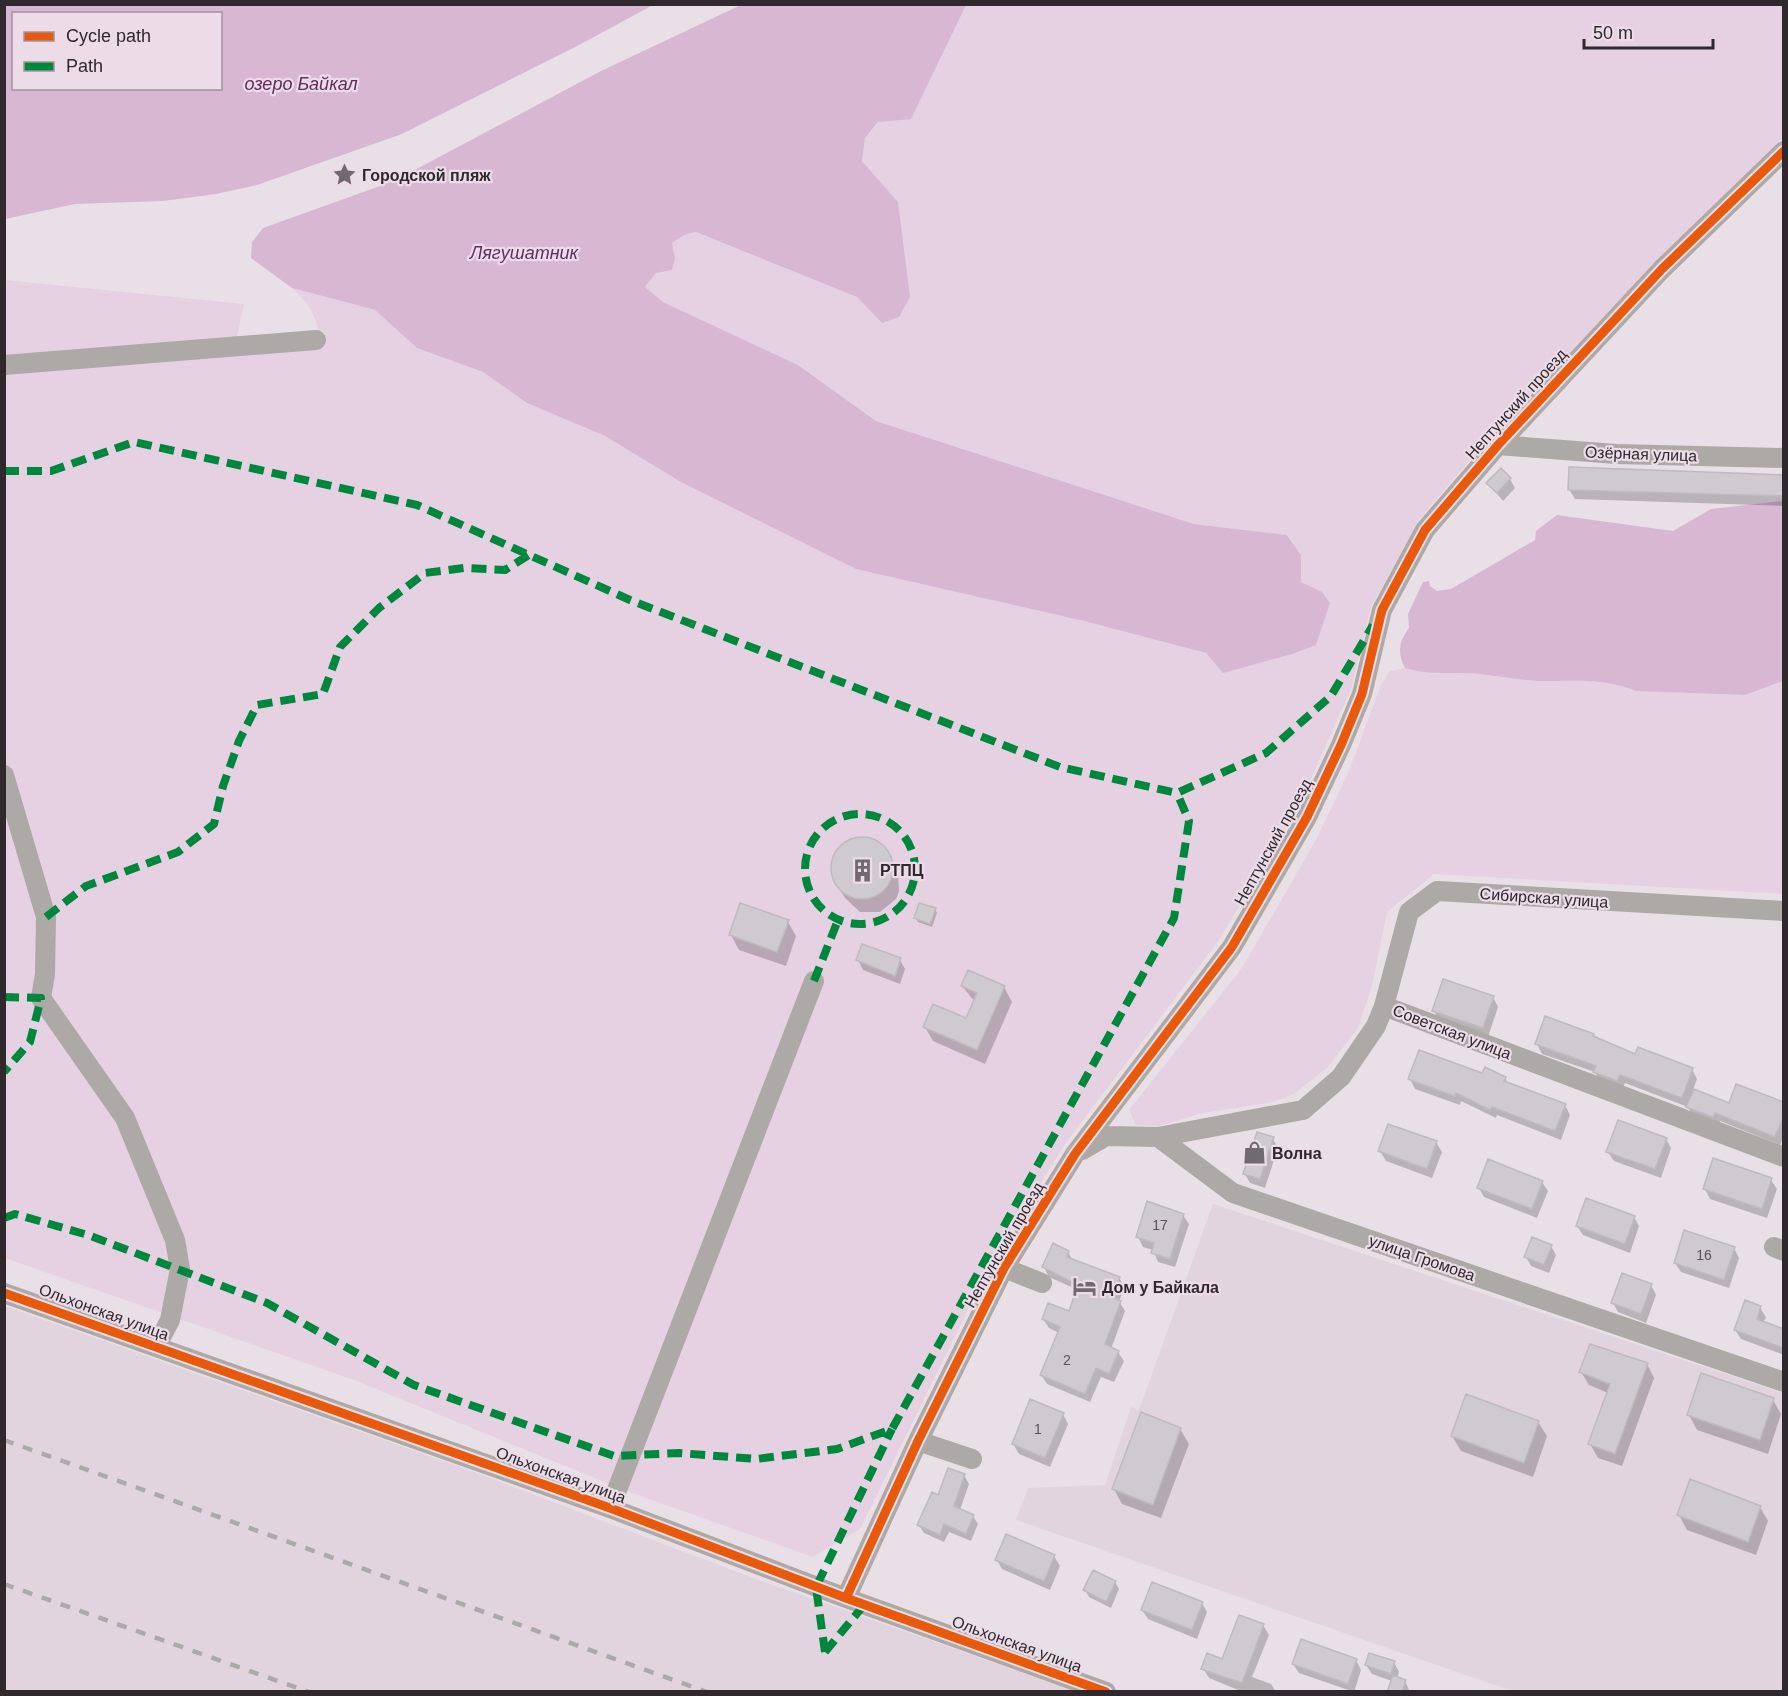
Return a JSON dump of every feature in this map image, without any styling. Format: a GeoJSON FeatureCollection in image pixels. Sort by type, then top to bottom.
{"type":"FeatureCollection","features":[{"type":"Feature","properties":{"kind":"street","name":"Нептунский проезд"},"geometry":{"type":"LineString","coordinates":[[846,1598],[918,1441],[1004,1268],[1075,1154],[1232,946],[1307,817],[1362,694],[1382,610],[1425,530],[1498,445],[1662,269],[1784,151]]}},
{"type":"Feature","properties":{"kind":"street"},"geometry":{"type":"LineString","coordinates":[[4,365],[316,340]]}},
{"type":"Feature","properties":{"kind":"street","name":"Озёрная улица"},"geometry":{"type":"LineString","coordinates":[[1498,445],[1616,454],[1784,458]]}},
{"type":"Feature","properties":{"kind":"street"},"geometry":{"type":"LineString","coordinates":[[4,775],[46,917],[45,974],[41,998],[125,1118],[175,1240],[180,1269],[170,1320],[156,1347]]}},
{"type":"Feature","properties":{"kind":"street","name":"Сибирская улица"},"geometry":{"type":"LineString","coordinates":[[1384,1006],[1409,912],[1437,891],[1784,911]]}},
{"type":"Feature","properties":{"kind":"street"},"geometry":{"type":"LineString","coordinates":[[610,1508],[814,981]]}},
{"type":"Feature","properties":{"kind":"street","name":"Советская улица"},"geometry":{"type":"LineString","coordinates":[[1158,1137],[1303,1110],[1341,1077],[1377,1026],[1384,1006],[1784,1157]]}},
{"type":"Feature","properties":{"kind":"street"},"geometry":{"type":"LineString","coordinates":[[1075,1154],[1106,1136],[1158,1137]]}},
{"type":"Feature","properties":{"kind":"street","name":"улица Громова"},"geometry":{"type":"LineString","coordinates":[[1158,1137],[1233,1193],[1784,1382]]}},
{"type":"Feature","properties":{"kind":"street"},"geometry":{"type":"LineString","coordinates":[[1004,1268],[1042,1282]]}},
{"type":"Feature","properties":{"kind":"street","name":"Ольхонская улица"},"geometry":{"type":"LineString","coordinates":[[4,1293],[610,1508],[846,1598],[1106,1692]]}},
{"type":"Feature","properties":{"kind":"street"},"geometry":{"type":"LineString","coordinates":[[918,1441],[972,1459]]}},
{"type":"Feature","properties":{"kind":"shaded area"},"geometry":{"type":"Polygon","coordinates":[[[966,5],[1783,5],[1783,138],[1676,242],[1468,462],[1419,520],[1371,607],[1351,689],[1298,808],[1219,940],[1065,1144],[990,1265],[860,1529],[813,1557],[629,1492],[354,1380],[5,1258],[5,280],[244,304],[234,351],[321,349],[314,316],[292,288],[375,310],[417,348],[483,372],[527,403],[605,436],[679,481],[856,569],[1084,621],[1206,653],[1224,673],[1322,592],[1301,583],[1301,555],[1288,535],[1194,524],[876,421],[798,365],[663,302],[645,287],[656,273],[675,258],[672,243],[684,235],[696,232],[857,297],[882,323],[898,202],[862,161],[865,138],[946,42],[966,5]]]}},
{"type":"Feature","properties":{"kind":"shaded area"},"geometry":{"type":"Polygon","coordinates":[[[1405,668],[1426,672],[1470,673],[1539,681],[1601,682],[1636,691],[1745,695],[1783,681],[1783,894],[1434,874],[1387,912],[1372,986],[1358,1028],[1328,1067],[1294,1094],[1273,1102],[1203,1113],[1160,1126],[1136,1125],[1129,1110],[1242,968],[1316,840],[1349,771],[1381,685],[1390,671],[1405,668]]]}},
{"type":"Feature","properties":{"kind":"shaded area"},"geometry":{"type":"Polygon","coordinates":[[[1213,1204],[1783,1393],[1783,1691],[1512,1691],[1016,1520],[1028,1488],[1105,1485],[1131,1407],[1139,1410],[1213,1204]]]}},
{"type":"Feature","properties":{"kind":"shaded area"},"geometry":{"type":"Polygon","coordinates":[[[5,1306],[469,1470],[751,1577],[1074,1691],[5,1691],[5,1306]]]}},
{"type":"Feature","properties":{"kind":"water","name":"озеро Байкал"},"geometry":{"type":"Polygon","coordinates":[[[5,4],[653,4],[581,44],[402,134],[257,185],[216,194],[163,201],[75,204],[5,219],[5,4]]]}},
{"type":"Feature","properties":{"kind":"water","name":"Лягушатник"},"geometry":{"type":"Polygon","coordinates":[[[743,4],[966,5],[911,119],[878,122],[865,138],[862,161],[898,202],[910,297],[899,317],[882,323],[857,297],[696,232],[684,235],[672,243],[675,258],[672,270],[656,273],[645,287],[663,302],[798,365],[876,421],[1194,524],[1287,535],[1301,555],[1301,582],[1322,592],[1330,603],[1316,645],[1223,673],[1206,653],[1084,621],[856,569],[679,481],[605,436],[527,403],[483,372],[417,348],[375,310],[292,288],[251,258],[252,242],[263,228],[394,181],[601,71],[743,4]]]}},
{"type":"Feature","properties":{"kind":"water"},"geometry":{"type":"Polygon","coordinates":[[[1783,501],[1783,681],[1745,695],[1636,691],[1601,682],[1539,681],[1470,673],[1426,672],[1405,668],[1402,663],[1400,647],[1409,628],[1408,614],[1423,582],[1429,581],[1430,586],[1437,591],[1451,589],[1535,540],[1536,531],[1557,515],[1673,531],[1711,509],[1783,501]]]}},
{"type":"Feature","properties":{"kind":"building"},"geometry":{"type":"Polygon","coordinates":[[[1569,467],[1784,475],[1784,496],[1568,490],[1569,467]]]}},
{"type":"Feature","properties":{"kind":"building"},"geometry":{"type":"Polygon","coordinates":[[[1501,468],[1511,478],[1497,493],[1486,483],[1501,468]]]}},
{"type":"Feature","properties":{"kind":"building","name":"РТПЦ"},"geometry":{"type":"Polygon","coordinates":[[[862,837],[879,842],[884,846],[888,851],[893,868],[888,885],[884,890],[879,894],[862,899],[845,894],[840,890],[836,885],[831,868],[836,851],[840,846],[845,842],[862,837]]]}},
{"type":"Feature","properties":{"kind":"building"},"geometry":{"type":"Polygon","coordinates":[[[740,903],[789,920],[777,952],[729,935],[740,903]]]}},
{"type":"Feature","properties":{"kind":"building"},"geometry":{"type":"Polygon","coordinates":[[[919,903],[936,908],[930,924],[914,918],[919,903]]]}},
{"type":"Feature","properties":{"kind":"building"},"geometry":{"type":"Polygon","coordinates":[[[862,944],[901,958],[895,976],[856,960],[862,944]]]}},
{"type":"Feature","properties":{"kind":"building"},"geometry":{"type":"Polygon","coordinates":[[[968,970],[1005,986],[977,1050],[923,1027],[933,1004],[966,1018],[977,993],[961,986],[968,970]]]}},
{"type":"Feature","properties":{"kind":"building"},"geometry":{"type":"Polygon","coordinates":[[[1443,979],[1494,996],[1483,1028],[1432,1011],[1443,979]]]}},
{"type":"Feature","properties":{"kind":"building"},"geometry":{"type":"Polygon","coordinates":[[[1545,1016],[1594,1034],[1593,1036],[1635,1054],[1638,1047],[1693,1068],[1682,1098],[1620,1075],[1617,1081],[1593,1072],[1596,1066],[1535,1044],[1545,1016]]]}},
{"type":"Feature","properties":{"kind":"building"},"geometry":{"type":"Polygon","coordinates":[[[1419,1050],[1482,1073],[1485,1067],[1506,1077],[1504,1081],[1566,1104],[1555,1131],[1492,1107],[1490,1110],[1456,1093],[1454,1096],[1408,1079],[1419,1050]]]}},
{"type":"Feature","properties":{"kind":"building"},"geometry":{"type":"Polygon","coordinates":[[[1736,1084],[1784,1102],[1784,1115],[1775,1137],[1715,1113],[1713,1117],[1686,1107],[1694,1089],[1729,1103],[1736,1084]]]}},
{"type":"Feature","properties":{"kind":"building"},"geometry":{"type":"Polygon","coordinates":[[[1618,1120],[1667,1138],[1655,1169],[1606,1152],[1618,1120]]]}},
{"type":"Feature","properties":{"kind":"building"},"geometry":{"type":"Polygon","coordinates":[[[1388,1124],[1437,1141],[1427,1169],[1378,1151],[1388,1124]]]}},
{"type":"Feature","properties":{"kind":"building"},"geometry":{"type":"Polygon","coordinates":[[[1257,1132],[1274,1137],[1260,1179],[1243,1174],[1257,1132]]]}},
{"type":"Feature","properties":{"kind":"building"},"geometry":{"type":"Polygon","coordinates":[[[1713,1158],[1772,1178],[1762,1209],[1703,1189],[1713,1158]]]}},
{"type":"Feature","properties":{"kind":"building"},"geometry":{"type":"Polygon","coordinates":[[[1488,1159],[1543,1181],[1532,1209],[1477,1188],[1488,1159]]]}},
{"type":"Feature","properties":{"kind":"building"},"geometry":{"type":"Polygon","coordinates":[[[1586,1198],[1635,1216],[1625,1244],[1576,1226],[1586,1198]]]}},
{"type":"Feature","properties":{"kind":"building"},"geometry":{"type":"Polygon","coordinates":[[[1147,1201],[1184,1214],[1170,1259],[1151,1253],[1154,1243],[1136,1237],[1147,1201]]]}},
{"type":"Feature","properties":{"kind":"building"},"geometry":{"type":"Polygon","coordinates":[[[1684,1230],[1735,1247],[1724,1280],[1674,1263],[1684,1230]]]}},
{"type":"Feature","properties":{"kind":"building"},"geometry":{"type":"Polygon","coordinates":[[[1532,1237],[1552,1245],[1544,1265],[1524,1257],[1532,1237]]]}},
{"type":"Feature","properties":{"kind":"building"},"geometry":{"type":"Polygon","coordinates":[[[1053,1243],[1069,1251],[1067,1257],[1120,1277],[1112,1297],[1121,1301],[1105,1344],[1119,1351],[1109,1374],[1096,1368],[1085,1394],[1040,1375],[1060,1327],[1042,1319],[1048,1303],[1069,1311],[1078,1285],[1042,1267],[1053,1243]]]}},
{"type":"Feature","properties":{"kind":"building"},"geometry":{"type":"Polygon","coordinates":[[[1622,1273],[1652,1284],[1641,1314],[1611,1303],[1622,1273]]]}},
{"type":"Feature","properties":{"kind":"building"},"geometry":{"type":"Polygon","coordinates":[[[1745,1300],[1761,1306],[1757,1319],[1784,1329],[1784,1348],[1734,1330],[1745,1300]]]}},
{"type":"Feature","properties":{"kind":"building"},"geometry":{"type":"Polygon","coordinates":[[[1590,1344],[1648,1363],[1615,1454],[1588,1444],[1610,1384],[1579,1372],[1590,1344]]]}},
{"type":"Feature","properties":{"kind":"building"},"geometry":{"type":"Polygon","coordinates":[[[1701,1373],[1774,1398],[1760,1440],[1687,1415],[1701,1373]]]}},
{"type":"Feature","properties":{"kind":"building"},"geometry":{"type":"Polygon","coordinates":[[[1466,1394],[1539,1421],[1524,1463],[1451,1436],[1466,1394]]]}},
{"type":"Feature","properties":{"kind":"building"},"geometry":{"type":"Polygon","coordinates":[[[1030,1399],[1064,1413],[1045,1458],[1012,1444],[1030,1399]]]}},
{"type":"Feature","properties":{"kind":"building"},"geometry":{"type":"Polygon","coordinates":[[[1141,1412],[1181,1428],[1153,1505],[1112,1489],[1141,1412]]]}},
{"type":"Feature","properties":{"kind":"building"},"geometry":{"type":"Polygon","coordinates":[[[948,1468],[965,1474],[954,1506],[974,1515],[966,1534],[944,1524],[940,1535],[917,1525],[932,1492],[938,1495],[948,1468]]]}},
{"type":"Feature","properties":{"kind":"building"},"geometry":{"type":"Polygon","coordinates":[[[1690,1479],[1761,1506],[1748,1542],[1677,1515],[1690,1479]]]}},
{"type":"Feature","properties":{"kind":"building"},"geometry":{"type":"Polygon","coordinates":[[[1006,1534],[1055,1555],[1044,1581],[995,1560],[1006,1534]]]}},
{"type":"Feature","properties":{"kind":"building"},"geometry":{"type":"Polygon","coordinates":[[[1093,1570],[1116,1581],[1106,1602],[1083,1590],[1093,1570]]]}},
{"type":"Feature","properties":{"kind":"building"},"geometry":{"type":"Polygon","coordinates":[[[1152,1582],[1203,1602],[1192,1630],[1141,1610],[1152,1582]]]}},
{"type":"Feature","properties":{"kind":"building"},"geometry":{"type":"Polygon","coordinates":[[[1239,1615],[1264,1624],[1242,1683],[1201,1669],[1207,1653],[1222,1659],[1239,1615]]]}},
{"type":"Feature","properties":{"kind":"building"},"geometry":{"type":"Polygon","coordinates":[[[1301,1639],[1357,1659],[1348,1684],[1292,1664],[1301,1639]]]}},
{"type":"Feature","properties":{"kind":"building"},"geometry":{"type":"Polygon","coordinates":[[[1369,1653],[1395,1661],[1391,1674],[1365,1665],[1369,1653]]]}},
{"type":"Feature","properties":{"kind":"building"},"geometry":{"type":"Polygon","coordinates":[[[1393,1675],[1406,1680],[1402,1692],[1387,1692],[1393,1675]]]}},
{"type":"Feature","properties":{"kind":"railway"},"geometry":{"type":"LineString","coordinates":[[4,1440],[707,1692]]}},
{"type":"Feature","properties":{"kind":"railway"},"geometry":{"type":"LineString","coordinates":[[4,1584],[309,1692]]}},
{"type":"Feature","properties":{"kind":"marked path"},"geometry":{"type":"LineString","coordinates":[[4,471],[51,471],[134,442],[417,505],[630,600],[1060,767],[1177,793],[1266,753],[1331,696],[1373,625]]}},
{"type":"Feature","properties":{"kind":"marked path"},"geometry":{"type":"LineString","coordinates":[[46,917],[86,886],[178,852],[214,824],[223,786],[239,741],[257,705],[323,694],[340,647],[379,608],[425,573],[464,568],[505,570],[529,555]]}},
{"type":"Feature","properties":{"kind":"marked path"},"geometry":{"type":"LineString","coordinates":[[4,1218],[15,1214],[88,1235],[267,1303],[414,1385],[614,1456],[679,1453],[756,1459],[837,1449],[892,1429],[1174,918],[1189,821],[1177,793]]}},
{"type":"Feature","properties":{"kind":"marked path"},"geometry":{"type":"LineString","coordinates":[[860,814],[881,818],[899,830],[911,848],[915,869],[911,890],[899,908],[881,920],[860,924],[839,920],[821,908],[809,890],[805,869],[809,848],[821,830],[839,818],[860,814]]}},
{"type":"Feature","properties":{"kind":"marked path"},"geometry":{"type":"LineString","coordinates":[[814,981],[838,920]]}},
{"type":"Feature","properties":{"kind":"marked path"},"geometry":{"type":"LineString","coordinates":[[4,997],[41,998],[30,1042],[4,1072]]}},
{"type":"Feature","properties":{"kind":"marked path"},"geometry":{"type":"LineString","coordinates":[[825,1652],[816,1587],[892,1429]]}},
{"type":"Feature","properties":{"kind":"marked path"},"geometry":{"type":"LineString","coordinates":[[825,1652],[864,1605]]}},
{"type":"Feature","properties":{"kind":"cycle path"},"geometry":{"type":"LineString","coordinates":[[846,1598],[918,1441],[1004,1268],[1075,1154],[1232,947],[1307,817],[1362,694],[1382,610],[1425,530],[1498,445],[1662,269],[1784,151]]}},
{"type":"Feature","properties":{"kind":"cycle path"},"geometry":{"type":"LineString","coordinates":[[4,1293],[610,1508],[846,1598],[1106,1692]]}},
{"type":"Feature","properties":{"kind":"place","name":"Городской пляж"},"geometry":{"type":"Point","coordinates":[344,175]}},
{"type":"Feature","properties":{"kind":"place","name":"РТПЦ"},"geometry":{"type":"Point","coordinates":[862,870]}},
{"type":"Feature","properties":{"kind":"place","name":"Волна"},"geometry":{"type":"Point","coordinates":[1254,1153]}},
{"type":"Feature","properties":{"kind":"place","name":"Дом у Байкала"},"geometry":{"type":"Point","coordinates":[1084,1287]}}]}
